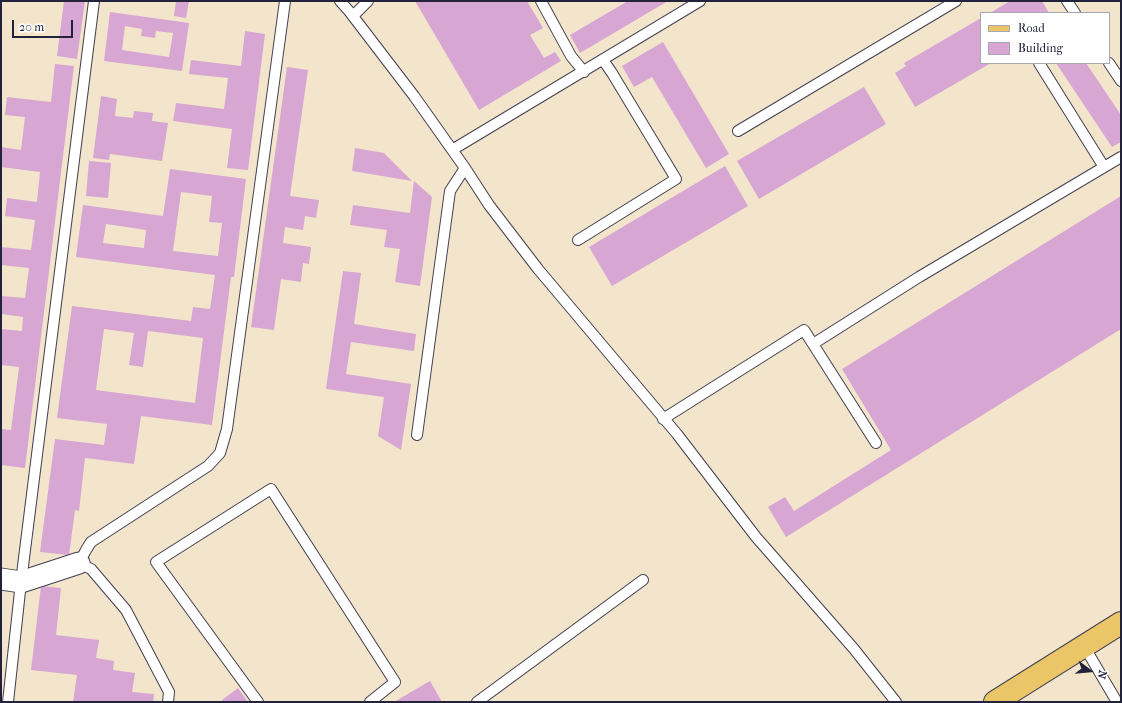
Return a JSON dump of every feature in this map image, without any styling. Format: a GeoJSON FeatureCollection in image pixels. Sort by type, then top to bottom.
{"type":"FeatureCollection","features":[{"type":"Feature","properties":{"kind":"main road"},"geometry":{"type":"LineString","coordinates":[[1008,699],[1084,646],[1121,623]]}},
{"type":"Feature","properties":{"kind":"street"},"geometry":{"type":"LineString","coordinates":[[1,579],[22,582],[79,563]]}},
{"type":"Feature","properties":{"kind":"lane"},"geometry":{"type":"LineString","coordinates":[[8,702],[94,1]]}},
{"type":"Feature","properties":{"kind":"lane"},"geometry":{"type":"LineString","coordinates":[[168,702],[169,692],[126,610],[91,569],[79,563],[91,542],[208,466],[220,452],[227,429],[285,1]]}},
{"type":"Feature","properties":{"kind":"lane"},"geometry":{"type":"LineString","coordinates":[[340,1],[414,96],[465,168],[489,205],[538,269],[677,434],[756,537],[854,649],[896,702]]}},
{"type":"Feature","properties":{"kind":"lane"},"geometry":{"type":"LineString","coordinates":[[353,16],[368,1]]}},
{"type":"Feature","properties":{"kind":"lane"},"geometry":{"type":"LineString","coordinates":[[541,1],[571,56],[584,72]]}},
{"type":"Feature","properties":{"kind":"lane"},"geometry":{"type":"LineString","coordinates":[[452,150],[700,1]]}},
{"type":"Feature","properties":{"kind":"lane"},"geometry":{"type":"LineString","coordinates":[[738,131],[956,1]]}},
{"type":"Feature","properties":{"kind":"lane"},"geometry":{"type":"LineString","coordinates":[[1067,1],[1074,12]]}},
{"type":"Feature","properties":{"kind":"lane"},"geometry":{"type":"LineString","coordinates":[[578,240],[676,179],[603,60]]}},
{"type":"Feature","properties":{"kind":"lane"},"geometry":{"type":"LineString","coordinates":[[1040,64],[1104,167]]}},
{"type":"Feature","properties":{"kind":"lane"},"geometry":{"type":"LineString","coordinates":[[1110,64],[1121,81]]}},
{"type":"Feature","properties":{"kind":"lane"},"geometry":{"type":"LineString","coordinates":[[813,344],[919,277],[1121,157]]}},
{"type":"Feature","properties":{"kind":"lane"},"geometry":{"type":"LineString","coordinates":[[417,435],[450,191],[465,168]]}},
{"type":"Feature","properties":{"kind":"lane"},"geometry":{"type":"LineString","coordinates":[[663,419],[804,330],[876,443]]}},
{"type":"Feature","properties":{"kind":"lane"},"geometry":{"type":"LineString","coordinates":[[258,702],[156,562],[272,490],[395,682],[370,702]]}},
{"type":"Feature","properties":{"kind":"lane"},"geometry":{"type":"LineString","coordinates":[[477,702],[643,580]]}},
{"type":"Feature","properties":{"kind":"lane"},"geometry":{"type":"LineString","coordinates":[[1084,646],[1116,702]]}},
{"type":"Feature","properties":{"kind":"building"},"geometry":{"type":"Polygon","coordinates":[[[64,1],[85,1],[77,59],[57,56],[64,1]]]}},
{"type":"Feature","properties":{"kind":"building"},"geometry":{"type":"Polygon","coordinates":[[[176,1],[189,1],[186,18],[174,16],[176,1]]]}},
{"type":"Feature","properties":{"kind":"building"},"geometry":{"type":"Polygon","coordinates":[[[415,1],[527,1],[543,28],[530,35],[544,58],[555,52],[561,61],[479,110],[415,1]]]}},
{"type":"Feature","properties":{"kind":"building"},"geometry":{"type":"Polygon","coordinates":[[[628,1],[668,1],[580,53],[570,35],[628,1]]]}},
{"type":"Feature","properties":{"kind":"building"},"geometry":{"type":"Polygon","coordinates":[[[1010,1],[1042,1],[1048,12],[992,12],[1010,1]]]}},
{"type":"Feature","properties":{"kind":"building"},"geometry":{"type":"Polygon","coordinates":[[[110,12],[189,23],[182,71],[104,61],[110,12]],[[125,26],[122,50],[169,57],[173,33],[156,31],[155,38],[141,36],[142,29],[125,26]]]}},
{"type":"Feature","properties":{"kind":"building"},"geometry":{"type":"Polygon","coordinates":[[[980,19],[980,64],[989,64],[915,107],[895,73],[906,66],[904,63],[980,19]]]}},
{"type":"Feature","properties":{"kind":"building"},"geometry":{"type":"Polygon","coordinates":[[[245,31],[265,34],[248,170],[227,168],[232,129],[173,121],[176,103],[224,109],[228,78],[189,74],[191,60],[241,66],[245,31]]]}},
{"type":"Feature","properties":{"kind":"building"},"geometry":{"type":"Polygon","coordinates":[[[663,42],[729,154],[706,168],[652,77],[634,87],[622,66],[663,42]]]}},
{"type":"Feature","properties":{"kind":"building"},"geometry":{"type":"Polygon","coordinates":[[[55,64],[74,66],[25,468],[1,465],[1,429],[11,430],[19,367],[1,365],[1,329],[22,331],[23,317],[1,314],[1,296],[25,298],[29,268],[1,265],[1,247],[31,250],[35,220],[5,216],[7,198],[37,202],[40,172],[1,167],[1,147],[21,150],[25,117],[5,115],[7,97],[51,102],[55,64]]]}},
{"type":"Feature","properties":{"kind":"building"},"geometry":{"type":"Polygon","coordinates":[[[1057,64],[1087,64],[1121,115],[1121,142],[1112,147],[1057,64]]]}},
{"type":"Feature","properties":{"kind":"building"},"geometry":{"type":"Polygon","coordinates":[[[287,67],[308,70],[290,196],[319,200],[316,218],[305,216],[303,230],[285,227],[283,243],[311,247],[309,264],[303,263],[301,282],[281,279],[274,330],[251,327],[287,67]]]}},
{"type":"Feature","properties":{"kind":"building"},"geometry":{"type":"Polygon","coordinates":[[[864,87],[886,124],[759,199],[737,161],[864,87]]]}},
{"type":"Feature","properties":{"kind":"building"},"geometry":{"type":"Polygon","coordinates":[[[101,96],[117,99],[115,116],[133,118],[134,111],[153,113],[152,121],[168,123],[162,161],[110,154],[109,160],[93,158],[101,96]]]}},
{"type":"Feature","properties":{"kind":"building"},"geometry":{"type":"Polygon","coordinates":[[[355,148],[384,153],[412,181],[352,171],[355,148]]]}},
{"type":"Feature","properties":{"kind":"building"},"geometry":{"type":"Polygon","coordinates":[[[89,161],[111,163],[108,198],[86,196],[89,161]]]}},
{"type":"Feature","properties":{"kind":"building"},"geometry":{"type":"Polygon","coordinates":[[[725,166],[748,206],[612,286],[589,247],[725,166]]]}},
{"type":"Feature","properties":{"kind":"building"},"geometry":{"type":"Polygon","coordinates":[[[170,169],[246,179],[234,277],[231,277],[212,425],[141,416],[134,464],[85,458],[79,511],[75,510],[69,555],[40,552],[55,439],[104,445],[107,424],[57,418],[72,306],[191,321],[193,307],[210,309],[215,275],[76,257],[83,205],[163,216],[170,169]],[[181,192],[173,251],[218,256],[222,223],[209,222],[212,196],[181,192]],[[106,224],[103,243],[144,248],[146,230],[106,224]],[[104,329],[96,390],[195,403],[203,338],[148,331],[143,367],[129,365],[134,333],[104,329]]]}},
{"type":"Feature","properties":{"kind":"building"},"geometry":{"type":"Polygon","coordinates":[[[414,181],[432,197],[420,286],[395,282],[400,249],[384,247],[387,230],[350,225],[353,205],[410,213],[414,181]]]}},
{"type":"Feature","properties":{"kind":"building"},"geometry":{"type":"Polygon","coordinates":[[[1121,196],[1121,329],[786,537],[768,507],[785,497],[794,511],[891,450],[842,369],[1121,196]]]}},
{"type":"Feature","properties":{"kind":"building"},"geometry":{"type":"Polygon","coordinates":[[[343,271],[361,273],[354,324],[416,334],[414,351],[351,342],[346,374],[411,384],[401,450],[378,436],[384,397],[326,389],[343,271]]]}},
{"type":"Feature","properties":{"kind":"building"},"geometry":{"type":"Polygon","coordinates":[[[41,586],[61,588],[56,635],[99,640],[96,658],[114,661],[113,670],[135,673],[132,692],[154,694],[153,702],[73,702],[77,675],[31,670],[41,586]]]}},
{"type":"Feature","properties":{"kind":"building"},"geometry":{"type":"Polygon","coordinates":[[[430,681],[442,702],[394,702],[430,681]]]}},
{"type":"Feature","properties":{"kind":"building"},"geometry":{"type":"Polygon","coordinates":[[[238,688],[248,702],[223,702],[222,700],[238,688]]]}}]}
